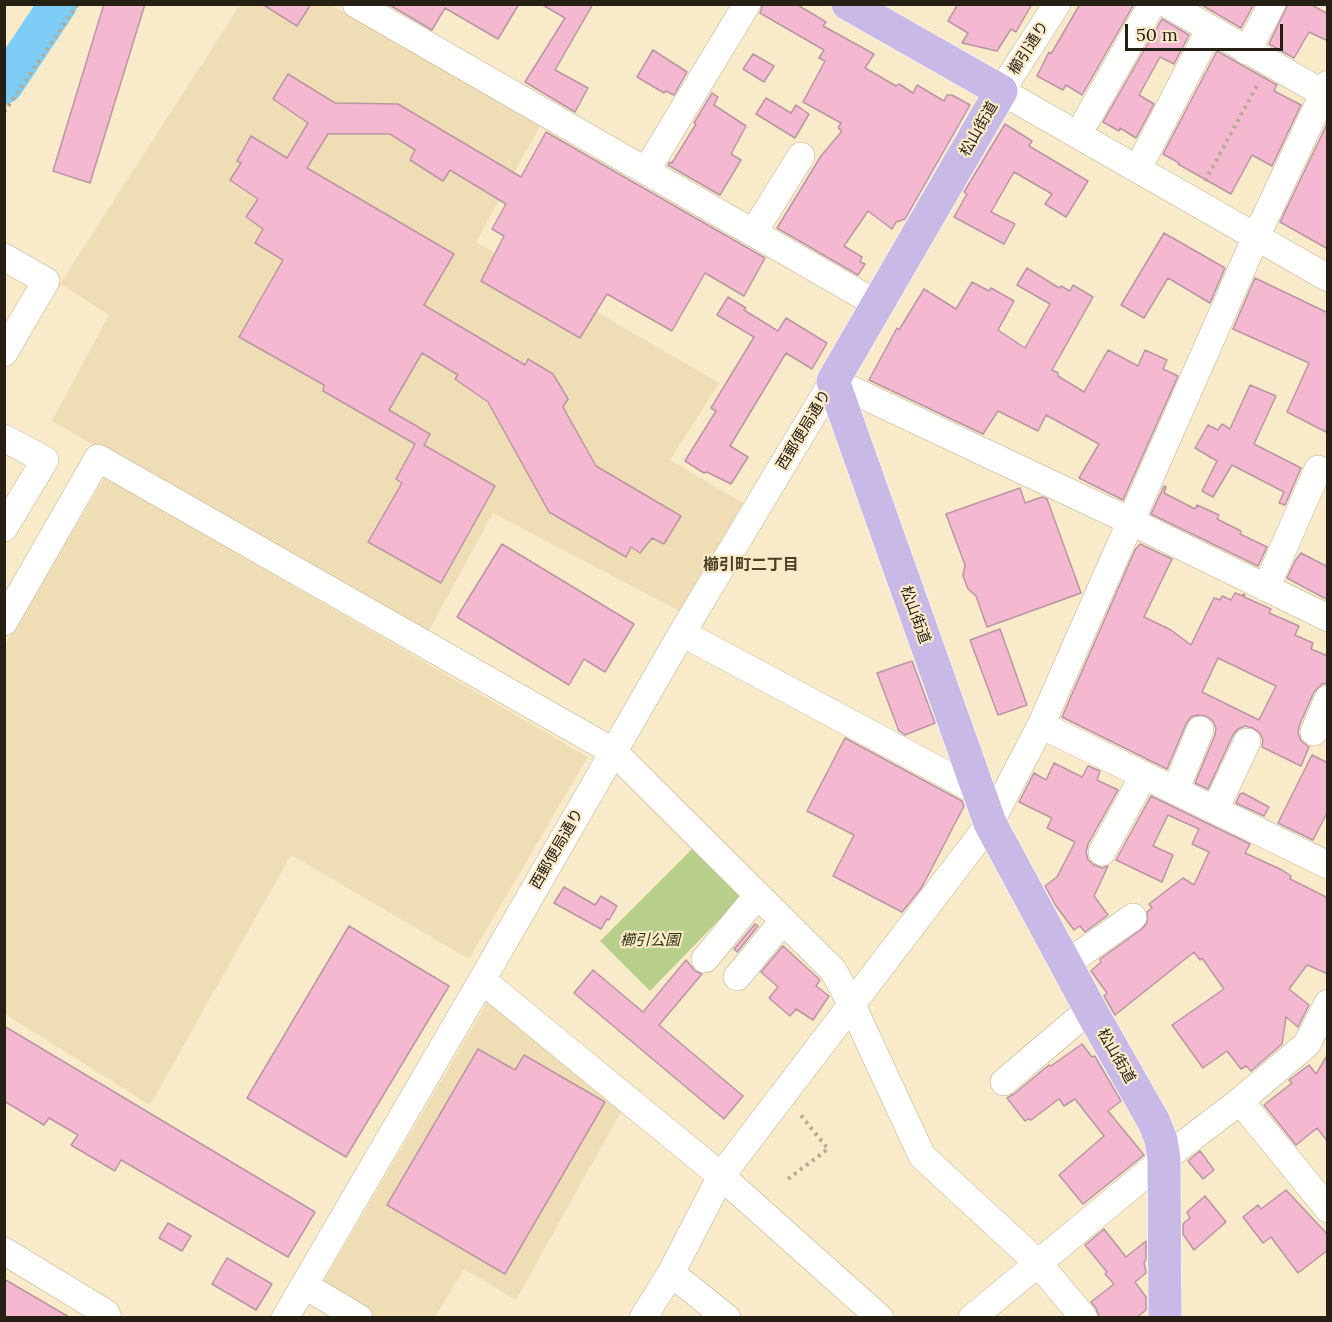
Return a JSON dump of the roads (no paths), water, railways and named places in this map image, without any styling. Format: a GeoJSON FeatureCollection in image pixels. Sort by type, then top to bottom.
{"type":"FeatureCollection","features":[{"type":"Feature","properties":{"kind":"main road","name":"松山街道"},"geometry":{"type":"LineString","coordinates":[[848,4],[1001,91],[833,381],[990,823],[1154,1122],[1161,1140],[1164,1159],[1165,1317]]}},
{"type":"Feature","properties":{"kind":"street"},"geometry":{"type":"LineString","coordinates":[[646,171],[747,4]]}},
{"type":"Feature","properties":{"kind":"street","name":"櫛引通り"},"geometry":{"type":"LineString","coordinates":[[1001,91],[1057,4]]}},
{"type":"Feature","properties":{"kind":"street"},"geometry":{"type":"LineString","coordinates":[[1088,119],[1152,4]]}},
{"type":"Feature","properties":{"kind":"street"},"geometry":{"type":"LineString","coordinates":[[643,1317],[671,1273],[721,1176],[990,823],[1041,725],[1256,237],[1326,91],[1258,57],[1167,4]]}},
{"type":"Feature","properties":{"kind":"street"},"geometry":{"type":"LineString","coordinates":[[1258,57],[1272,4]]}},
{"type":"Feature","properties":{"kind":"street"},"geometry":{"type":"LineString","coordinates":[[366,7],[877,304]]}},
{"type":"Feature","properties":{"kind":"street"},"geometry":{"type":"LineString","coordinates":[[1146,153],[1210,29]]}},
{"type":"Feature","properties":{"kind":"street"},"geometry":{"type":"LineString","coordinates":[[1001,91],[1328,278]]}},
{"type":"Feature","properties":{"kind":"street"},"geometry":{"type":"LineString","coordinates":[[753,233],[801,156]]}},
{"type":"Feature","properties":{"kind":"street"},"geometry":{"type":"LineString","coordinates":[[4,257],[46,281],[4,353]]}},
{"type":"Feature","properties":{"kind":"street"},"geometry":{"type":"LineString","coordinates":[[833,381],[1130,521],[1328,618]]}},
{"type":"Feature","properties":{"kind":"street","name":"西郵便局通り"},"geometry":{"type":"LineString","coordinates":[[285,1317],[682,633],[833,381]]}},
{"type":"Feature","properties":{"kind":"street"},"geometry":{"type":"LineString","coordinates":[[4,438],[45,460],[4,528]]}},
{"type":"Feature","properties":{"kind":"street"},"geometry":{"type":"LineString","coordinates":[[4,622],[98,458],[614,752],[833,970],[851,1003],[921,1156],[1038,1263],[1084,1317]]}},
{"type":"Feature","properties":{"kind":"street"},"geometry":{"type":"LineString","coordinates":[[1266,588],[1318,469]]}},
{"type":"Feature","properties":{"kind":"street"},"geometry":{"type":"LineString","coordinates":[[682,633],[979,792]]}},
{"type":"Feature","properties":{"kind":"street"},"geometry":{"type":"LineString","coordinates":[[1314,732],[1328,699]]}},
{"type":"Feature","properties":{"kind":"street"},"geometry":{"type":"LineString","coordinates":[[1041,725],[1328,865]]}},
{"type":"Feature","properties":{"kind":"street"},"geometry":{"type":"LineString","coordinates":[[1174,790],[1200,730]]}},
{"type":"Feature","properties":{"kind":"street"},"geometry":{"type":"LineString","coordinates":[[1215,810],[1247,742]]}},
{"type":"Feature","properties":{"kind":"street"},"geometry":{"type":"LineString","coordinates":[[1102,852],[1144,775]]}},
{"type":"Feature","properties":{"kind":"street"},"geometry":{"type":"LineString","coordinates":[[705,959],[757,896]]}},
{"type":"Feature","properties":{"kind":"street"},"geometry":{"type":"LineString","coordinates":[[1066,964],[1133,917]]}},
{"type":"Feature","properties":{"kind":"street"},"geometry":{"type":"LineString","coordinates":[[737,977],[783,921]]}},
{"type":"Feature","properties":{"kind":"street"},"geometry":{"type":"LineString","coordinates":[[482,980],[721,1176],[880,1317]]}},
{"type":"Feature","properties":{"kind":"street"},"geometry":{"type":"LineString","coordinates":[[972,1317],[1164,1159],[1240,1101],[1307,1044],[1328,1004]]}},
{"type":"Feature","properties":{"kind":"street"},"geometry":{"type":"LineString","coordinates":[[1004,1082],[1090,1009]]}},
{"type":"Feature","properties":{"kind":"street"},"geometry":{"type":"LineString","coordinates":[[1240,1101],[1328,1209]]}},
{"type":"Feature","properties":{"kind":"street"},"geometry":{"type":"LineString","coordinates":[[4,1251],[106,1313],[108,1317]]}},
{"type":"Feature","properties":{"kind":"street"},"geometry":{"type":"LineString","coordinates":[[671,1273],[727,1317]]}},
{"type":"Feature","properties":{"kind":"street"},"geometry":{"type":"LineString","coordinates":[[304,1285],[359,1317]]}},
{"type":"Feature","properties":{"kind":"waterway"},"geometry":{"type":"LineString","coordinates":[[4,85],[58,4]]}},
{"type":"Feature","properties":{"kind":"district","name":"櫛引町二丁目"},"geometry":{"type":"Point","coordinates":[751,565]}},
{"type":"Feature","properties":{"kind":"park label","name":"櫛引公園"},"geometry":{"type":"Point","coordinates":[650,941]}}]}
